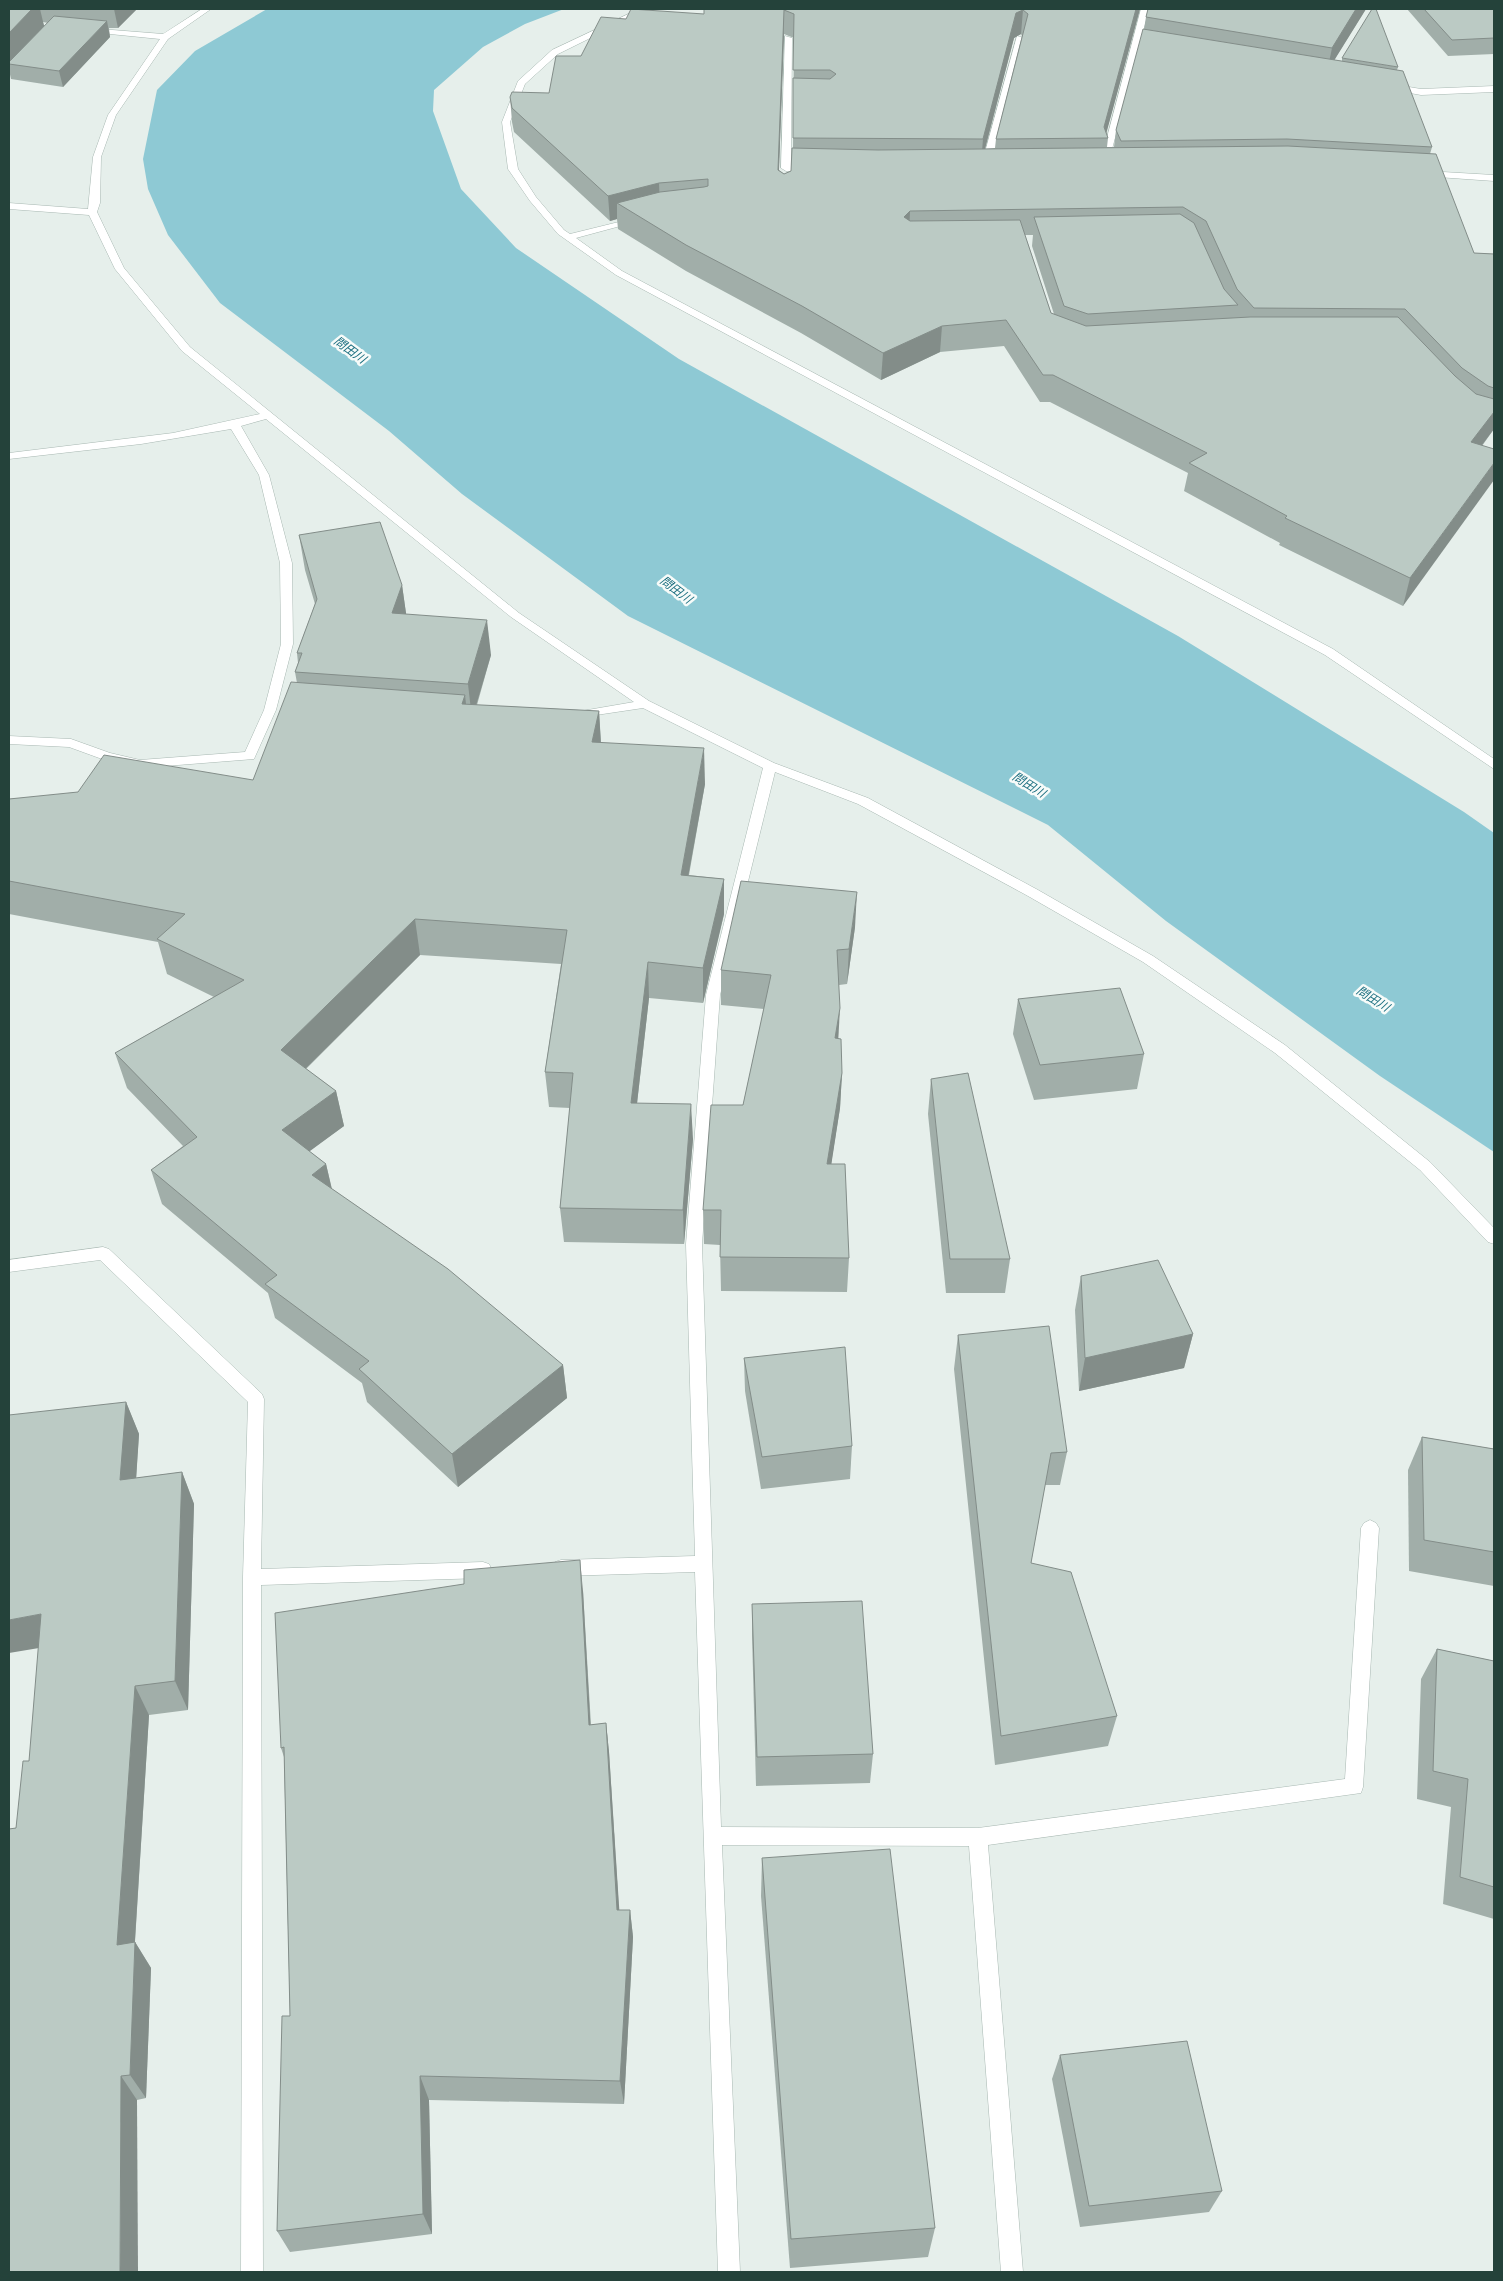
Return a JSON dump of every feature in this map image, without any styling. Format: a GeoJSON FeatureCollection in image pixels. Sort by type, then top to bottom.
{"type":"FeatureCollection","features":[{"type":"Feature","properties":{"kind":"street"},"geometry":{"type":"LineString","coordinates":[[207,9],[164,37],[112,115],[96,156],[95,203],[92,212],[120,270],[186,349],[515,615],[645,704],[770,766],[862,801],[1033,893],[1148,959],[1280,1049],[1349,1104],[1425,1166],[1494,1238]]}},
{"type":"Feature","properties":{"kind":"street"},"geometry":{"type":"LineString","coordinates":[[645,9],[555,52],[521,84],[506,122],[512,169],[533,199],[561,232],[619,273],[1329,652],[1494,765]]}},
{"type":"Feature","properties":{"kind":"street"},"geometry":{"type":"LineString","coordinates":[[1113,166],[1107,153],[1145,9]]}},
{"type":"Feature","properties":{"kind":"street"},"geometry":{"type":"LineString","coordinates":[[85,30],[164,37]]}},
{"type":"Feature","properties":{"kind":"street"},"geometry":{"type":"LineString","coordinates":[[788,38],[791,98],[786,173],[822,169]]}},
{"type":"Feature","properties":{"kind":"street"},"geometry":{"type":"LineString","coordinates":[[976,168],[991,168],[1020,38]]}},
{"type":"Feature","properties":{"kind":"street"},"geometry":{"type":"LineString","coordinates":[[1136,45],[1146,46]]}},
{"type":"Feature","properties":{"kind":"street"},"geometry":{"type":"LineString","coordinates":[[1385,85],[1421,92],[1494,89]]}},
{"type":"Feature","properties":{"kind":"street"},"geometry":{"type":"LineString","coordinates":[[1418,174],[1494,178]]}},
{"type":"Feature","properties":{"kind":"street"},"geometry":{"type":"LineString","coordinates":[[9,206],[92,212]]}},
{"type":"Feature","properties":{"kind":"street"},"geometry":{"type":"LineString","coordinates":[[568,237],[642,217]]}},
{"type":"Feature","properties":{"kind":"street"},"geometry":{"type":"LineString","coordinates":[[9,456],[185,435],[235,426],[270,415]]}},
{"type":"Feature","properties":{"kind":"street"},"geometry":{"type":"LineString","coordinates":[[9,740],[71,743],[106,756],[140,764],[250,756],[274,710],[287,644],[286,564],[264,475],[235,426]]}},
{"type":"Feature","properties":{"kind":"street"},"geometry":{"type":"LineString","coordinates":[[570,717],[645,704]]}},
{"type":"Feature","properties":{"kind":"street"},"geometry":{"type":"LineString","coordinates":[[729,2272],[712,1836],[694,1244],[713,995],[770,766]]}},
{"type":"Feature","properties":{"kind":"street"},"geometry":{"type":"LineString","coordinates":[[9,1266],[103,1253],[256,1399],[252,1577],[252,2272]]}},
{"type":"Feature","properties":{"kind":"street"},"geometry":{"type":"LineString","coordinates":[[712,1836],[978,1837],[1354,1787],[1370,1528]]}},
{"type":"Feature","properties":{"kind":"street"},"geometry":{"type":"LineString","coordinates":[[548,1568],[705,1564]]}},
{"type":"Feature","properties":{"kind":"street"},"geometry":{"type":"LineString","coordinates":[[252,1577],[498,1570]]}},
{"type":"Feature","properties":{"kind":"street"},"geometry":{"type":"LineString","coordinates":[[978,1837],[1012,2272]]}},
{"type":"Feature","properties":{"kind":"water","name":"問田川"},"geometry":{"type":"Polygon","coordinates":[[[267,9],[564,9],[525,24],[483,47],[434,90],[433,111],[461,189],[516,248],[679,359],[1178,636],[1464,812],[1494,833],[1494,1152],[1380,1076],[1166,921],[1048,825],[628,616],[462,494],[389,431],[220,303],[168,235],[148,189],[143,159],[157,90],[195,51],[267,9]]]}},
{"type":"Feature","properties":{"kind":"building"},"geometry":{"type":"Polygon","coordinates":[[[9,9],[32,9],[9,33],[9,9]]]}},
{"type":"Feature","properties":{"kind":"building"},"geometry":{"type":"Polygon","coordinates":[[[631,9],[704,14],[704,9],[1136,9],[1104,127],[1108,138],[996,139],[1028,14],[1023,10],[1016,13],[983,139],[793,138],[793,78],[830,79],[836,74],[830,70],[793,70],[794,14],[784,10],[778,170],[784,174],[791,171],[792,148],[878,150],[1288,146],[1436,154],[1474,253],[1494,254],[1494,388],[1462,368],[1405,309],[1254,308],[1237,289],[1206,221],[1183,207],[910,211],[904,217],[910,221],[1020,220],[1051,313],[1086,326],[1250,317],[1398,317],[1455,376],[1476,394],[1494,399],[1494,412],[1471,442],[1494,449],[1494,463],[1410,578],[1285,518],[1287,516],[1189,463],[1207,453],[1053,375],[1043,375],[1006,320],[942,326],[883,353],[802,306],[686,245],[617,203],[660,192],[708,186],[708,179],[659,183],[608,196],[512,108],[510,97],[512,92],[549,93],[556,56],[581,56],[601,17],[626,19],[631,9]]]}},
{"type":"Feature","properties":{"kind":"building"},"geometry":{"type":"Polygon","coordinates":[[[1148,9],[1356,9],[1332,48],[1146,17],[1148,9]]]}},
{"type":"Feature","properties":{"kind":"building"},"geometry":{"type":"Polygon","coordinates":[[[1372,9],[1376,9],[1398,67],[1342,58],[1372,9]]]}},
{"type":"Feature","properties":{"kind":"building"},"geometry":{"type":"Polygon","coordinates":[[[1424,9],[1494,9],[1494,38],[1452,40],[1424,9]]]}},
{"type":"Feature","properties":{"kind":"building"},"geometry":{"type":"Polygon","coordinates":[[[54,16],[107,21],[59,71],[9,64],[9,62],[54,16]]]}},
{"type":"Feature","properties":{"kind":"building"},"geometry":{"type":"Polygon","coordinates":[[[1143,29],[1403,71],[1432,147],[1287,139],[1121,141],[1116,130],[1143,29]]]}},
{"type":"Feature","properties":{"kind":"building"},"geometry":{"type":"Polygon","coordinates":[[[1180,214],[1194,223],[1224,289],[1238,305],[1088,314],[1064,306],[1034,217],[1180,214]]]}},
{"type":"Feature","properties":{"kind":"building"},"geometry":{"type":"Polygon","coordinates":[[[380,522],[402,585],[392,613],[487,620],[468,684],[295,672],[302,653],[297,653],[317,599],[299,535],[380,522]]]}},
{"type":"Feature","properties":{"kind":"building"},"geometry":{"type":"Polygon","coordinates":[[[291,682],[465,695],[462,704],[599,711],[592,742],[704,748],[681,875],[724,879],[703,968],[648,962],[631,1103],[691,1104],[683,1210],[560,1208],[573,1073],[545,1072],[567,930],[415,919],[281,1050],[336,1091],[282,1130],[326,1164],[312,1175],[448,1269],[563,1365],[452,1454],[359,1369],[369,1361],[265,1284],[277,1275],[151,1170],[197,1137],[115,1053],[244,980],[157,939],[185,914],[9,881],[9,799],[78,792],[104,755],[253,780],[291,682]]]}},
{"type":"Feature","properties":{"kind":"building"},"geometry":{"type":"Polygon","coordinates":[[[741,881],[857,892],[849,949],[837,950],[840,1008],[835,1038],[841,1039],[842,1073],[827,1164],[845,1164],[849,1258],[720,1257],[721,1210],[703,1210],[711,1105],[743,1105],[771,975],[721,970],[741,881]]]}},
{"type":"Feature","properties":{"kind":"building"},"geometry":{"type":"Polygon","coordinates":[[[1120,988],[1144,1054],[1040,1065],[1018,999],[1120,988]]]}},
{"type":"Feature","properties":{"kind":"building"},"geometry":{"type":"Polygon","coordinates":[[[968,1073],[1010,1259],[950,1259],[931,1079],[968,1073]]]}},
{"type":"Feature","properties":{"kind":"building"},"geometry":{"type":"Polygon","coordinates":[[[1158,1260],[1193,1334],[1085,1358],[1081,1276],[1158,1260]]]}},
{"type":"Feature","properties":{"kind":"building"},"geometry":{"type":"Polygon","coordinates":[[[1049,1326],[1067,1452],[1051,1453],[1031,1563],[1071,1572],[1117,1716],[1001,1736],[958,1335],[1049,1326]]]}},
{"type":"Feature","properties":{"kind":"building"},"geometry":{"type":"Polygon","coordinates":[[[845,1347],[852,1446],[762,1457],[744,1358],[845,1347]]]}},
{"type":"Feature","properties":{"kind":"building"},"geometry":{"type":"Polygon","coordinates":[[[126,1402],[120,1480],[182,1472],[175,1681],[135,1686],[117,1945],[135,1942],[130,2075],[121,2076],[120,2272],[9,2272],[9,1829],[16,1828],[23,1761],[29,1761],[41,1614],[9,1620],[9,1415],[126,1402]]]}},
{"type":"Feature","properties":{"kind":"building"},"geometry":{"type":"Polygon","coordinates":[[[1422,1437],[1494,1449],[1494,1552],[1424,1540],[1422,1437]]]}},
{"type":"Feature","properties":{"kind":"building"},"geometry":{"type":"Polygon","coordinates":[[[580,1560],[589,1725],[606,1723],[617,1910],[630,1910],[620,2081],[420,2076],[423,2214],[277,2231],[282,2016],[290,2016],[284,1747],[281,1748],[275,1613],[464,1584],[464,1570],[580,1560]]]}},
{"type":"Feature","properties":{"kind":"building"},"geometry":{"type":"Polygon","coordinates":[[[862,1601],[873,1754],[757,1757],[752,1604],[862,1601]]]}},
{"type":"Feature","properties":{"kind":"building"},"geometry":{"type":"Polygon","coordinates":[[[1437,1649],[1494,1661],[1494,1887],[1460,1877],[1468,1779],[1433,1771],[1437,1649]]]}},
{"type":"Feature","properties":{"kind":"building"},"geometry":{"type":"Polygon","coordinates":[[[890,1849],[935,2228],[791,2239],[762,1858],[890,1849]]]}},
{"type":"Feature","properties":{"kind":"building"},"geometry":{"type":"Polygon","coordinates":[[[1187,2041],[1222,2191],[1089,2206],[1060,2055],[1187,2041]]]}}]}
